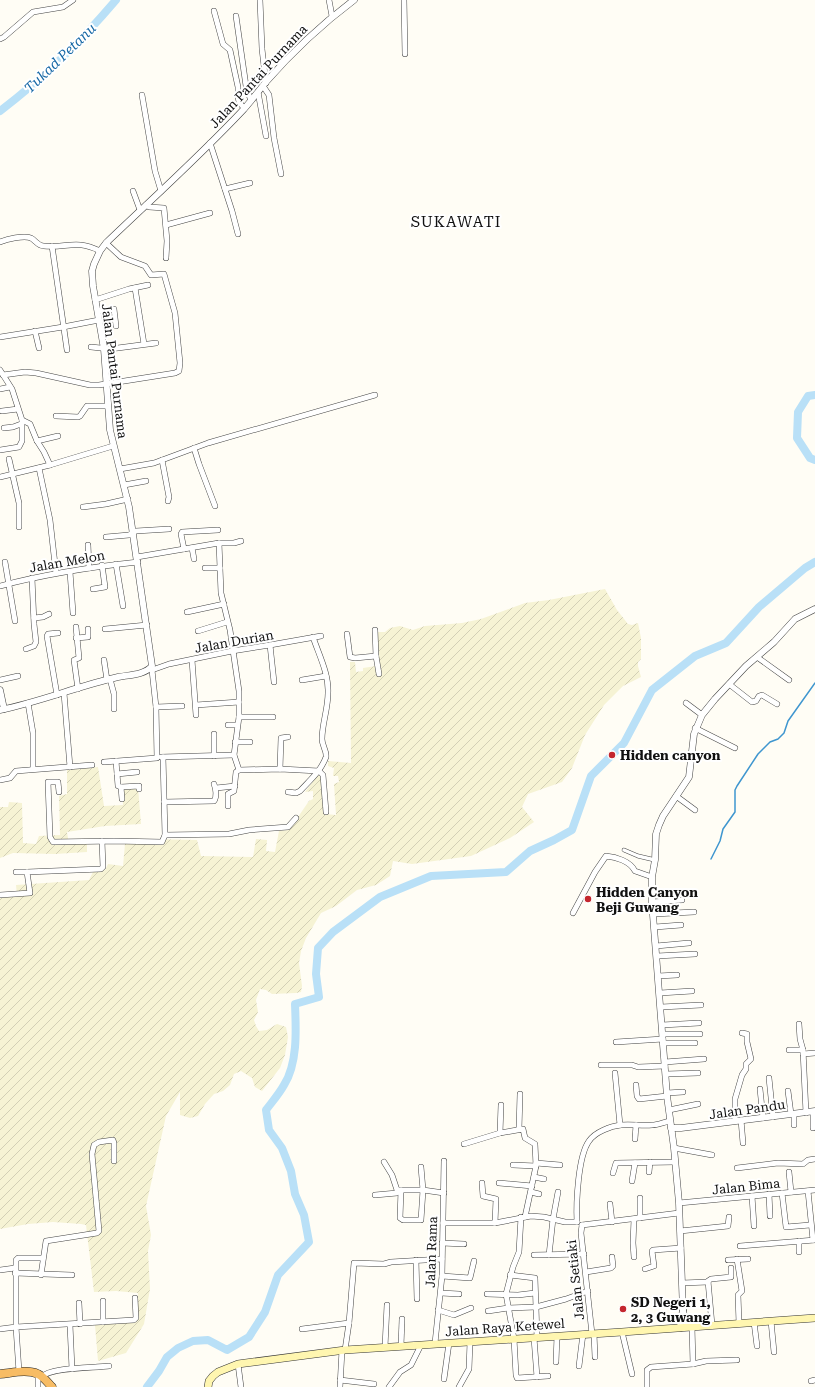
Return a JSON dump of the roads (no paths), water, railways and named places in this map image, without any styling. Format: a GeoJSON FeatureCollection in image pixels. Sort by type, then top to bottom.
{"type":"FeatureCollection","features":[{"type":"Feature","properties":{"kind":"highway"},"geometry":{"type":"LineString","coordinates":[[0,1374],[19,1372],[40,1376],[52,1387]]}},
{"type":"Feature","properties":{"kind":"main road","name":"Jalan Raya Ketewel"},"geometry":{"type":"LineString","coordinates":[[208,1387],[209,1381],[218,1372],[238,1364],[344,1350],[815,1318]]}},
{"type":"Feature","properties":{"kind":"street"},"geometry":{"type":"LineString","coordinates":[[0,39],[33,12],[63,7],[73,0]]}},
{"type":"Feature","properties":{"kind":"street"},"geometry":{"type":"LineString","coordinates":[[260,0],[264,84],[269,95],[274,138],[281,174]]}},
{"type":"Feature","properties":{"kind":"street"},"geometry":{"type":"LineString","coordinates":[[329,0],[332,16]]}},
{"type":"Feature","properties":{"kind":"street","name":"Jalan Pantai Purnama"},"geometry":{"type":"LineString","coordinates":[[151,669],[152,663],[147,625],[128,499],[113,446],[108,406],[104,349],[95,300],[92,270],[100,251],[106,243],[146,204],[161,192],[210,143],[313,33],[332,16],[354,0]]}},
{"type":"Feature","properties":{"kind":"street"},"geometry":{"type":"LineString","coordinates":[[404,0],[405,54]]}},
{"type":"Feature","properties":{"kind":"street"},"geometry":{"type":"LineString","coordinates":[[214,11],[223,44],[230,50],[238,87],[239,102],[244,108]]}},
{"type":"Feature","properties":{"kind":"street"},"geometry":{"type":"LineString","coordinates":[[236,16],[246,86],[251,100]]}},
{"type":"Feature","properties":{"kind":"street"},"geometry":{"type":"LineString","coordinates":[[258,92],[266,136]]}},
{"type":"Feature","properties":{"kind":"street"},"geometry":{"type":"LineString","coordinates":[[142,95],[155,171],[161,192]]}},
{"type":"Feature","properties":{"kind":"street"},"geometry":{"type":"LineString","coordinates":[[210,143],[238,234]]}},
{"type":"Feature","properties":{"kind":"street"},"geometry":{"type":"LineString","coordinates":[[225,189],[250,183]]}},
{"type":"Feature","properties":{"kind":"street"},"geometry":{"type":"LineString","coordinates":[[133,191],[140,210]]}},
{"type":"Feature","properties":{"kind":"street"},"geometry":{"type":"LineString","coordinates":[[146,204],[149,207],[164,208],[166,225],[166,258]]}},
{"type":"Feature","properties":{"kind":"street"},"geometry":{"type":"LineString","coordinates":[[166,225],[210,213]]}},
{"type":"Feature","properties":{"kind":"street"},"geometry":{"type":"LineString","coordinates":[[0,242],[9,238],[27,237],[41,246],[79,244],[87,245],[100,251]]}},
{"type":"Feature","properties":{"kind":"street"},"geometry":{"type":"LineString","coordinates":[[8,454],[21,444],[22,422],[14,394],[2,373],[36,373],[90,385],[178,373],[180,370],[175,313],[164,274],[151,275],[145,266],[121,256],[106,243]]}},
{"type":"Feature","properties":{"kind":"street"},"geometry":{"type":"LineString","coordinates":[[52,246],[67,350]]}},
{"type":"Feature","properties":{"kind":"street"},"geometry":{"type":"LineString","coordinates":[[95,300],[148,285]]}},
{"type":"Feature","properties":{"kind":"street"},"geometry":{"type":"LineString","coordinates":[[134,288],[144,344]]}},
{"type":"Feature","properties":{"kind":"street"},"geometry":{"type":"LineString","coordinates":[[98,311],[114,309],[116,326]]}},
{"type":"Feature","properties":{"kind":"street"},"geometry":{"type":"LineString","coordinates":[[0,337],[99,320]]}},
{"type":"Feature","properties":{"kind":"street"},"geometry":{"type":"LineString","coordinates":[[35,331],[39,348]]}},
{"type":"Feature","properties":{"kind":"street"},"geometry":{"type":"LineString","coordinates":[[91,347],[104,349],[156,342]]}},
{"type":"Feature","properties":{"kind":"street"},"geometry":{"type":"LineString","coordinates":[[0,389],[10,387]]}},
{"type":"Feature","properties":{"kind":"street"},"geometry":{"type":"LineString","coordinates":[[120,469],[146,465],[194,448],[375,395]]}},
{"type":"Feature","properties":{"kind":"street"},"geometry":{"type":"LineString","coordinates":[[56,416],[79,417],[86,406],[108,406]]}},
{"type":"Feature","properties":{"kind":"street"},"geometry":{"type":"LineString","coordinates":[[2,411],[18,410]]}},
{"type":"Feature","properties":{"kind":"street"},"geometry":{"type":"LineString","coordinates":[[4,428],[14,427],[22,422],[30,424],[50,465]]}},
{"type":"Feature","properties":{"kind":"street"},"geometry":{"type":"LineString","coordinates":[[37,441],[58,436]]}},
{"type":"Feature","properties":{"kind":"street"},"geometry":{"type":"LineString","coordinates":[[0,477],[50,465],[113,446]]}},
{"type":"Feature","properties":{"kind":"street"},"geometry":{"type":"LineString","coordinates":[[194,448],[214,506]]}},
{"type":"Feature","properties":{"kind":"street"},"geometry":{"type":"LineString","coordinates":[[0,450],[8,454]]}},
{"type":"Feature","properties":{"kind":"street"},"geometry":{"type":"LineString","coordinates":[[8,454],[19,503],[19,527]]}},
{"type":"Feature","properties":{"kind":"street"},"geometry":{"type":"LineString","coordinates":[[162,460],[169,497],[168,501]]}},
{"type":"Feature","properties":{"kind":"street"},"geometry":{"type":"LineString","coordinates":[[38,468],[50,520],[56,573]]}},
{"type":"Feature","properties":{"kind":"street"},"geometry":{"type":"LineString","coordinates":[[124,485],[146,481]]}},
{"type":"Feature","properties":{"kind":"street"},"geometry":{"type":"LineString","coordinates":[[83,507],[128,499]]}},
{"type":"Feature","properties":{"kind":"street"},"geometry":{"type":"LineString","coordinates":[[106,537],[129,535],[136,531],[169,529]]}},
{"type":"Feature","properties":{"kind":"street"},"geometry":{"type":"LineString","coordinates":[[184,549],[181,534],[182,532],[218,530]]}},
{"type":"Feature","properties":{"kind":"street","name":"Jalan Melon"},"geometry":{"type":"LineString","coordinates":[[0,586],[56,573],[116,564],[184,549],[241,541]]}},
{"type":"Feature","properties":{"kind":"street"},"geometry":{"type":"LineString","coordinates":[[220,544],[220,587],[238,685],[239,717],[234,755],[239,770]]}},
{"type":"Feature","properties":{"kind":"street"},"geometry":{"type":"LineString","coordinates":[[88,545],[89,568]]}},
{"type":"Feature","properties":{"kind":"street"},"geometry":{"type":"LineString","coordinates":[[192,548],[194,559]]}},
{"type":"Feature","properties":{"kind":"street"},"geometry":{"type":"LineString","coordinates":[[5,562],[14,621]]}},
{"type":"Feature","properties":{"kind":"street"},"geometry":{"type":"LineString","coordinates":[[116,564],[123,606]]}},
{"type":"Feature","properties":{"kind":"street"},"geometry":{"type":"LineString","coordinates":[[93,589],[105,587],[102,566]]}},
{"type":"Feature","properties":{"kind":"street"},"geometry":{"type":"LineString","coordinates":[[205,568],[220,568]]}},
{"type":"Feature","properties":{"kind":"street"},"geometry":{"type":"LineString","coordinates":[[70,572],[73,613]]}},
{"type":"Feature","properties":{"kind":"street"},"geometry":{"type":"LineString","coordinates":[[26,649],[36,644],[32,578]]}},
{"type":"Feature","properties":{"kind":"street"},"geometry":{"type":"LineString","coordinates":[[187,612],[224,604]]}},
{"type":"Feature","properties":{"kind":"street"},"geometry":{"type":"LineString","coordinates":[[693,1364],[683,1311],[679,1203],[667,1095],[652,902],[652,877],[655,860],[655,842],[659,825],[690,773],[693,739],[702,715],[746,666],[777,639],[795,619],[815,609]]}},
{"type":"Feature","properties":{"kind":"street"},"geometry":{"type":"LineString","coordinates":[[34,618],[43,617],[49,614]]}},
{"type":"Feature","properties":{"kind":"street"},"geometry":{"type":"LineString","coordinates":[[198,631],[227,622]]}},
{"type":"Feature","properties":{"kind":"street"},"geometry":{"type":"LineString","coordinates":[[105,629],[147,625]]}},
{"type":"Feature","properties":{"kind":"street"},"geometry":{"type":"LineString","coordinates":[[76,627],[78,658],[74,660],[78,689]]}},
{"type":"Feature","properties":{"kind":"street"},"geometry":{"type":"LineString","coordinates":[[76,638],[88,637],[88,629]]}},
{"type":"Feature","properties":{"kind":"street"},"geometry":{"type":"LineString","coordinates":[[375,630],[378,674]]}},
{"type":"Feature","properties":{"kind":"street"},"geometry":{"type":"LineString","coordinates":[[57,695],[47,636],[48,634],[58,633]]}},
{"type":"Feature","properties":{"kind":"street"},"geometry":{"type":"LineString","coordinates":[[347,634],[350,657],[376,656]]}},
{"type":"Feature","properties":{"kind":"street","name":"Jalan Durian"},"geometry":{"type":"LineString","coordinates":[[151,669],[232,651],[321,636]]}},
{"type":"Feature","properties":{"kind":"street"},"geometry":{"type":"LineString","coordinates":[[288,792],[299,792],[319,771],[326,755],[322,738],[328,699],[326,676],[314,637]]}},
{"type":"Feature","properties":{"kind":"street"},"geometry":{"type":"LineString","coordinates":[[270,645],[274,682]]}},
{"type":"Feature","properties":{"kind":"street"},"geometry":{"type":"LineString","coordinates":[[757,657],[789,680]]}},
{"type":"Feature","properties":{"kind":"street"},"geometry":{"type":"LineString","coordinates":[[104,660],[114,694],[114,709]]}},
{"type":"Feature","properties":{"kind":"street"},"geometry":{"type":"LineString","coordinates":[[192,660],[196,715]]}},
{"type":"Feature","properties":{"kind":"street"},"geometry":{"type":"LineString","coordinates":[[0,690],[2,710],[151,669],[164,802],[165,835],[162,842],[102,841],[55,843],[51,841],[48,782],[57,782],[59,792]]}},
{"type":"Feature","properties":{"kind":"street"},"geometry":{"type":"LineString","coordinates":[[0,680],[18,676]]}},
{"type":"Feature","properties":{"kind":"street"},"geometry":{"type":"LineString","coordinates":[[302,680],[326,676]]}},
{"type":"Feature","properties":{"kind":"street"},"geometry":{"type":"LineString","coordinates":[[729,684],[752,702],[756,701],[759,696],[762,695],[777,704]]}},
{"type":"Feature","properties":{"kind":"street"},"geometry":{"type":"LineString","coordinates":[[64,693],[70,767]]}},
{"type":"Feature","properties":{"kind":"street"},"geometry":{"type":"LineString","coordinates":[[196,705],[239,702]]}},
{"type":"Feature","properties":{"kind":"street"},"geometry":{"type":"LineString","coordinates":[[686,703],[702,715]]}},
{"type":"Feature","properties":{"kind":"street"},"geometry":{"type":"LineString","coordinates":[[28,704],[33,734],[33,769]]}},
{"type":"Feature","properties":{"kind":"street"},"geometry":{"type":"LineString","coordinates":[[156,708],[182,706]]}},
{"type":"Feature","properties":{"kind":"street"},"geometry":{"type":"LineString","coordinates":[[239,717],[273,717]]}},
{"type":"Feature","properties":{"kind":"street"},"geometry":{"type":"LineString","coordinates":[[228,725],[237,725]]}},
{"type":"Feature","properties":{"kind":"street"},"geometry":{"type":"LineString","coordinates":[[696,728],[735,748]]}},
{"type":"Feature","properties":{"kind":"street"},"geometry":{"type":"LineString","coordinates":[[214,734],[214,756]]}},
{"type":"Feature","properties":{"kind":"street"},"geometry":{"type":"LineString","coordinates":[[280,769],[280,738],[288,737]]}},
{"type":"Feature","properties":{"kind":"street"},"geometry":{"type":"LineString","coordinates":[[235,742],[250,742]]}},
{"type":"Feature","properties":{"kind":"street"},"geometry":{"type":"LineString","coordinates":[[104,762],[156,759],[160,756],[234,755]]}},
{"type":"Feature","properties":{"kind":"street"},"geometry":{"type":"LineString","coordinates":[[116,761],[118,785],[121,787],[122,799]]}},
{"type":"Feature","properties":{"kind":"street"},"geometry":{"type":"LineString","coordinates":[[0,780],[8,779],[16,771],[92,765]]}},
{"type":"Feature","properties":{"kind":"street"},"geometry":{"type":"LineString","coordinates":[[239,770],[280,769],[319,771],[323,775],[326,812]]}},
{"type":"Feature","properties":{"kind":"street"},"geometry":{"type":"LineString","coordinates":[[228,806],[228,794],[234,792],[236,772],[239,770]]}},
{"type":"Feature","properties":{"kind":"street"},"geometry":{"type":"LineString","coordinates":[[117,774],[137,772]]}},
{"type":"Feature","properties":{"kind":"street"},"geometry":{"type":"LineString","coordinates":[[121,787],[138,786],[139,789]]}},
{"type":"Feature","properties":{"kind":"street"},"geometry":{"type":"LineString","coordinates":[[164,802],[214,801],[216,798],[215,786],[235,786]]}},
{"type":"Feature","properties":{"kind":"street"},"geometry":{"type":"LineString","coordinates":[[676,796],[694,810]]}},
{"type":"Feature","properties":{"kind":"street"},"geometry":{"type":"LineString","coordinates":[[165,835],[229,834],[249,830],[288,826],[296,818]]}},
{"type":"Feature","properties":{"kind":"street"},"geometry":{"type":"LineString","coordinates":[[16,872],[101,869],[103,867],[102,841]]}},
{"type":"Feature","properties":{"kind":"street"},"geometry":{"type":"LineString","coordinates":[[624,850],[638,856],[655,860]]}},
{"type":"Feature","properties":{"kind":"street"},"geometry":{"type":"LineString","coordinates":[[574,913],[595,872],[606,856],[626,862],[632,866],[635,871],[652,877]]}},
{"type":"Feature","properties":{"kind":"street"},"geometry":{"type":"LineString","coordinates":[[0,895],[30,893],[27,872]]}},
{"type":"Feature","properties":{"kind":"street"},"geometry":{"type":"LineString","coordinates":[[652,902],[682,900]]}},
{"type":"Feature","properties":{"kind":"street"},"geometry":{"type":"LineString","coordinates":[[654,914],[694,912]]}},
{"type":"Feature","properties":{"kind":"street"},"geometry":{"type":"LineString","coordinates":[[655,927],[681,925]]}},
{"type":"Feature","properties":{"kind":"street"},"geometry":{"type":"LineString","coordinates":[[656,946],[689,943]]}},
{"type":"Feature","properties":{"kind":"street"},"geometry":{"type":"LineString","coordinates":[[657,956],[695,954]]}},
{"type":"Feature","properties":{"kind":"street"},"geometry":{"type":"LineString","coordinates":[[658,976],[677,975]]}},
{"type":"Feature","properties":{"kind":"street"},"geometry":{"type":"LineString","coordinates":[[660,993],[692,991]]}},
{"type":"Feature","properties":{"kind":"street"},"geometry":{"type":"LineString","coordinates":[[661,1007],[701,1005]]}},
{"type":"Feature","properties":{"kind":"street"},"geometry":{"type":"LineString","coordinates":[[662,1025],[699,1023]]}},
{"type":"Feature","properties":{"kind":"street"},"geometry":{"type":"LineString","coordinates":[[799,1024],[803,1052],[806,1113]]}},
{"type":"Feature","properties":{"kind":"street"},"geometry":{"type":"LineString","coordinates":[[742,1033],[747,1034],[747,1042],[751,1059],[746,1064],[746,1069],[742,1075],[735,1099],[743,1143]]}},
{"type":"Feature","properties":{"kind":"street"},"geometry":{"type":"LineString","coordinates":[[616,1042],[663,1039],[700,1034]]}},
{"type":"Feature","properties":{"kind":"street"},"geometry":{"type":"LineString","coordinates":[[663,1039],[695,1042]]}},
{"type":"Feature","properties":{"kind":"street"},"geometry":{"type":"LineString","coordinates":[[789,1050],[815,1053]]}},
{"type":"Feature","properties":{"kind":"street"},"geometry":{"type":"LineString","coordinates":[[601,1065],[632,1065],[638,1067],[704,1058]]}},
{"type":"Feature","properties":{"kind":"street"},"geometry":{"type":"LineString","coordinates":[[615,1073],[620,1125]]}},
{"type":"Feature","properties":{"kind":"street"},"geometry":{"type":"LineString","coordinates":[[666,1074],[698,1073]]}},
{"type":"Feature","properties":{"kind":"street"},"geometry":{"type":"LineString","coordinates":[[768,1078],[773,1117]]}},
{"type":"Feature","properties":{"kind":"street"},"geometry":{"type":"LineString","coordinates":[[636,1085],[637,1096],[639,1099],[683,1092]]}},
{"type":"Feature","properties":{"kind":"street"},"geometry":{"type":"LineString","coordinates":[[760,1089],[763,1118]]}},
{"type":"Feature","properties":{"kind":"street"},"geometry":{"type":"LineString","coordinates":[[788,1091],[794,1125]]}},
{"type":"Feature","properties":{"kind":"street"},"geometry":{"type":"LineString","coordinates":[[519,1129],[520,1094]]}},
{"type":"Feature","properties":{"kind":"street"},"geometry":{"type":"LineString","coordinates":[[669,1110],[698,1104]]}},
{"type":"Feature","properties":{"kind":"street"},"geometry":{"type":"LineString","coordinates":[[500,1133],[501,1105]]}},
{"type":"Feature","properties":{"kind":"street"},"geometry":{"type":"LineString","coordinates":[[813,1128],[814,1112]]}},
{"type":"Feature","properties":{"kind":"street","name":"Jalan Pandu"},"geometry":{"type":"LineString","coordinates":[[671,1128],[792,1116],[814,1112]]}},
{"type":"Feature","properties":{"kind":"street"},"geometry":{"type":"LineString","coordinates":[[577,1222],[579,1186],[585,1147],[590,1139],[598,1133],[620,1125],[653,1125],[670,1121]]}},
{"type":"Feature","properties":{"kind":"street"},"geometry":{"type":"LineString","coordinates":[[635,1139],[636,1125]]}},
{"type":"Feature","properties":{"kind":"street"},"geometry":{"type":"LineString","coordinates":[[672,1135],[681,1128]]}},
{"type":"Feature","properties":{"kind":"street"},"geometry":{"type":"LineString","coordinates":[[464,1144],[500,1133],[523,1129],[525,1138],[534,1143],[536,1146],[536,1165],[523,1217],[519,1252],[510,1276],[506,1294],[514,1339],[516,1377],[548,1376]]}},
{"type":"Feature","properties":{"kind":"street"},"geometry":{"type":"LineString","coordinates":[[40,1275],[46,1241],[99,1232],[92,1154],[94,1144],[113,1140],[114,1161]]}},
{"type":"Feature","properties":{"kind":"street"},"geometry":{"type":"LineString","coordinates":[[674,1148],[712,1155]]}},
{"type":"Feature","properties":{"kind":"street"},"geometry":{"type":"LineString","coordinates":[[736,1168],[778,1163],[803,1164],[808,1160],[815,1159]]}},
{"type":"Feature","properties":{"kind":"street","name":"Jalan Rama"},"geometry":{"type":"LineString","coordinates":[[435,1344],[442,1276],[444,1161]]}},
{"type":"Feature","properties":{"kind":"street"},"geometry":{"type":"LineString","coordinates":[[384,1162],[392,1175],[395,1184],[400,1190],[400,1218],[402,1220],[421,1220],[422,1218],[423,1190],[421,1167]]}},
{"type":"Feature","properties":{"kind":"street"},"geometry":{"type":"LineString","coordinates":[[649,1172],[650,1162]]}},
{"type":"Feature","properties":{"kind":"street"},"geometry":{"type":"LineString","coordinates":[[613,1173],[616,1163],[675,1162]]}},
{"type":"Feature","properties":{"kind":"street"},"geometry":{"type":"LineString","coordinates":[[632,1181],[635,1163]]}},
{"type":"Feature","properties":{"kind":"street"},"geometry":{"type":"LineString","coordinates":[[513,1165],[560,1165]]}},
{"type":"Feature","properties":{"kind":"street"},"geometry":{"type":"LineString","coordinates":[[789,1172],[791,1192]]}},
{"type":"Feature","properties":{"kind":"street"},"geometry":{"type":"LineString","coordinates":[[534,1176],[544,1179]]}},
{"type":"Feature","properties":{"kind":"street"},"geometry":{"type":"LineString","coordinates":[[482,1183],[483,1196],[496,1200],[495,1222]]}},
{"type":"Feature","properties":{"kind":"street"},"geometry":{"type":"LineString","coordinates":[[499,1184],[531,1189],[539,1194]]}},
{"type":"Feature","properties":{"kind":"street"},"geometry":{"type":"LineString","coordinates":[[376,1195],[397,1193],[400,1190],[423,1190],[444,1193]]}},
{"type":"Feature","properties":{"kind":"street","name":"Jalan Bima"},"geometry":{"type":"LineString","coordinates":[[679,1203],[815,1190]]}},
{"type":"Feature","properties":{"kind":"street"},"geometry":{"type":"LineString","coordinates":[[740,1246],[814,1240],[810,1225],[808,1191]]}},
{"type":"Feature","properties":{"kind":"street"},"geometry":{"type":"LineString","coordinates":[[549,1255],[558,1192]]}},
{"type":"Feature","properties":{"kind":"street"},"geometry":{"type":"LineString","coordinates":[[782,1193],[786,1226],[810,1225]]}},
{"type":"Feature","properties":{"kind":"street"},"geometry":{"type":"LineString","coordinates":[[769,1194],[770,1216]]}},
{"type":"Feature","properties":{"kind":"street"},"geometry":{"type":"LineString","coordinates":[[752,1196],[754,1226]]}},
{"type":"Feature","properties":{"kind":"street"},"geometry":{"type":"LineString","coordinates":[[634,1257],[633,1243],[640,1198]]}},
{"type":"Feature","properties":{"kind":"street"},"geometry":{"type":"LineString","coordinates":[[610,1204],[612,1222]]}},
{"type":"Feature","properties":{"kind":"street","name":"Jalan Setiaki"},"geometry":{"type":"LineString","coordinates":[[595,1357],[582,1226],[679,1213]]}},
{"type":"Feature","properties":{"kind":"street"},"geometry":{"type":"LineString","coordinates":[[444,1223],[495,1222],[523,1217],[544,1217],[565,1222],[577,1222],[582,1226]]}},
{"type":"Feature","properties":{"kind":"street"},"geometry":{"type":"LineString","coordinates":[[680,1231],[728,1226],[729,1217]]}},
{"type":"Feature","properties":{"kind":"street"},"geometry":{"type":"LineString","coordinates":[[799,1241],[799,1252]]}},
{"type":"Feature","properties":{"kind":"street"},"geometry":{"type":"LineString","coordinates":[[442,1243],[464,1244]]}},
{"type":"Feature","properties":{"kind":"street"},"geometry":{"type":"LineString","coordinates":[[645,1269],[654,1266],[653,1250],[681,1248]]}},
{"type":"Feature","properties":{"kind":"street"},"geometry":{"type":"LineString","coordinates":[[534,1255],[584,1254]]}},
{"type":"Feature","properties":{"kind":"street"},"geometry":{"type":"LineString","coordinates":[[586,1272],[611,1268],[613,1266],[612,1257]]}},
{"type":"Feature","properties":{"kind":"street"},"geometry":{"type":"LineString","coordinates":[[19,1372],[16,1327],[16,1260],[18,1258],[43,1258]]}},
{"type":"Feature","properties":{"kind":"street"},"geometry":{"type":"LineString","coordinates":[[340,1387],[349,1323],[354,1263],[384,1264],[391,1262],[442,1259]]}},
{"type":"Feature","properties":{"kind":"street"},"geometry":{"type":"LineString","coordinates":[[737,1259],[742,1291],[738,1295],[739,1323]]}},
{"type":"Feature","properties":{"kind":"street"},"geometry":{"type":"LineString","coordinates":[[728,1260],[748,1259]]}},
{"type":"Feature","properties":{"kind":"street"},"geometry":{"type":"LineString","coordinates":[[416,1260],[417,1299]]}},
{"type":"Feature","properties":{"kind":"street"},"geometry":{"type":"LineString","coordinates":[[442,1276],[470,1278],[474,1261]]}},
{"type":"Feature","properties":{"kind":"street"},"geometry":{"type":"LineString","coordinates":[[682,1283],[708,1282],[711,1279],[731,1277],[731,1268]]}},
{"type":"Feature","properties":{"kind":"street"},"geometry":{"type":"LineString","coordinates":[[0,1270],[40,1275],[72,1275]]}},
{"type":"Feature","properties":{"kind":"street"},"geometry":{"type":"LineString","coordinates":[[510,1276],[534,1278],[537,1377]]}},
{"type":"Feature","properties":{"kind":"street"},"geometry":{"type":"LineString","coordinates":[[708,1282],[712,1325]]}},
{"type":"Feature","properties":{"kind":"street"},"geometry":{"type":"LineString","coordinates":[[488,1311],[508,1308],[536,1307],[588,1291]]}},
{"type":"Feature","properties":{"kind":"street"},"geometry":{"type":"LineString","coordinates":[[441,1293],[459,1294]]}},
{"type":"Feature","properties":{"kind":"street"},"geometry":{"type":"LineString","coordinates":[[487,1294],[535,1293]]}},
{"type":"Feature","properties":{"kind":"street"},"geometry":{"type":"LineString","coordinates":[[0,1329],[135,1320],[135,1298]]}},
{"type":"Feature","properties":{"kind":"street"},"geometry":{"type":"LineString","coordinates":[[103,1301],[103,1322]]}},
{"type":"Feature","properties":{"kind":"street"},"geometry":{"type":"LineString","coordinates":[[79,1302],[80,1324]]}},
{"type":"Feature","properties":{"kind":"street"},"geometry":{"type":"LineString","coordinates":[[385,1347],[387,1305]]}},
{"type":"Feature","properties":{"kind":"street"},"geometry":{"type":"LineString","coordinates":[[438,1310],[454,1315],[471,1308]]}},
{"type":"Feature","properties":{"kind":"street"},"geometry":{"type":"LineString","coordinates":[[401,1346],[402,1319]]}},
{"type":"Feature","properties":{"kind":"street"},"geometry":{"type":"LineString","coordinates":[[771,1321],[774,1352]]}},
{"type":"Feature","properties":{"kind":"street"},"geometry":{"type":"LineString","coordinates":[[754,1322],[757,1346]]}},
{"type":"Feature","properties":{"kind":"street"},"geometry":{"type":"LineString","coordinates":[[302,1329],[349,1323]]}},
{"type":"Feature","properties":{"kind":"street"},"geometry":{"type":"LineString","coordinates":[[70,1325],[72,1369]]}},
{"type":"Feature","properties":{"kind":"street"},"geometry":{"type":"LineString","coordinates":[[622,1332],[632,1374]]}},
{"type":"Feature","properties":{"kind":"street"},"geometry":{"type":"LineString","coordinates":[[579,1366],[582,1334]]}},
{"type":"Feature","properties":{"kind":"street"},"geometry":{"type":"LineString","coordinates":[[556,1362],[557,1336]]}},
{"type":"Feature","properties":{"kind":"street"},"geometry":{"type":"LineString","coordinates":[[458,1387],[469,1370],[470,1342]]}},
{"type":"Feature","properties":{"kind":"street"},"geometry":{"type":"LineString","coordinates":[[444,1379],[449,1343]]}},
{"type":"Feature","properties":{"kind":"street"},"geometry":{"type":"LineString","coordinates":[[389,1387],[400,1372],[409,1367],[421,1345]]}},
{"type":"Feature","properties":{"kind":"street"},"geometry":{"type":"LineString","coordinates":[[646,1387],[647,1370],[651,1367],[693,1364],[706,1361],[737,1360]]}},
{"type":"Feature","properties":{"kind":"street"},"geometry":{"type":"LineString","coordinates":[[238,1364],[241,1387]]}},
{"type":"Feature","properties":{"kind":"street"},"geometry":{"type":"LineString","coordinates":[[38,1387],[40,1376],[56,1370],[109,1366]]}},
{"type":"Feature","properties":{"kind":"street"},"geometry":{"type":"LineString","coordinates":[[340,1380],[374,1384]]}},
{"type":"Feature","properties":{"kind":"waterway","name":"Tukad Petanu"},"geometry":{"type":"LineString","coordinates":[[0,111],[31,86],[61,58],[116,0]]}},
{"type":"Feature","properties":{"kind":"waterway"},"geometry":{"type":"LineString","coordinates":[[815,395],[808,396],[798,412],[797,438],[810,458],[815,460]]}},
{"type":"Feature","properties":{"kind":"waterway"},"geometry":{"type":"LineString","coordinates":[[147,1387],[167,1357],[178,1348],[193,1341],[208,1340],[227,1350],[249,1337],[265,1312],[278,1275],[309,1242],[304,1215],[295,1194],[291,1171],[282,1148],[269,1130],[266,1110],[278,1095],[289,1076],[292,1067],[295,1046],[295,1004],[319,997],[316,974],[318,948],[333,932],[380,897],[431,876],[506,872],[530,851],[572,830],[591,776],[624,743],[652,690],[695,656],[726,643],[759,607],[805,568],[815,562]]}},
{"type":"Feature","properties":{"kind":"waterway"},"geometry":{"type":"LineString","coordinates":[[711,859],[720,841],[723,829],[735,812],[735,790],[737,786],[758,754],[770,742],[778,739],[784,733],[788,721],[815,683]]}},
{"type":"Feature","properties":{"kind":"place","name":"Hidden canyon"},"geometry":{"type":"Point","coordinates":[612,755]}},
{"type":"Feature","properties":{"kind":"place","name":"Hidden Canyon Beji Guwang"},"geometry":{"type":"Point","coordinates":[588,899]}},
{"type":"Feature","properties":{"kind":"place","name":"SD Negeri 1, 2, 3 Guwang"},"geometry":{"type":"Point","coordinates":[623,1309]}},
{"type":"Feature","properties":{"kind":"district","name":"SUKAWATI"},"geometry":{"type":"Point","coordinates":[456,222]}}]}
